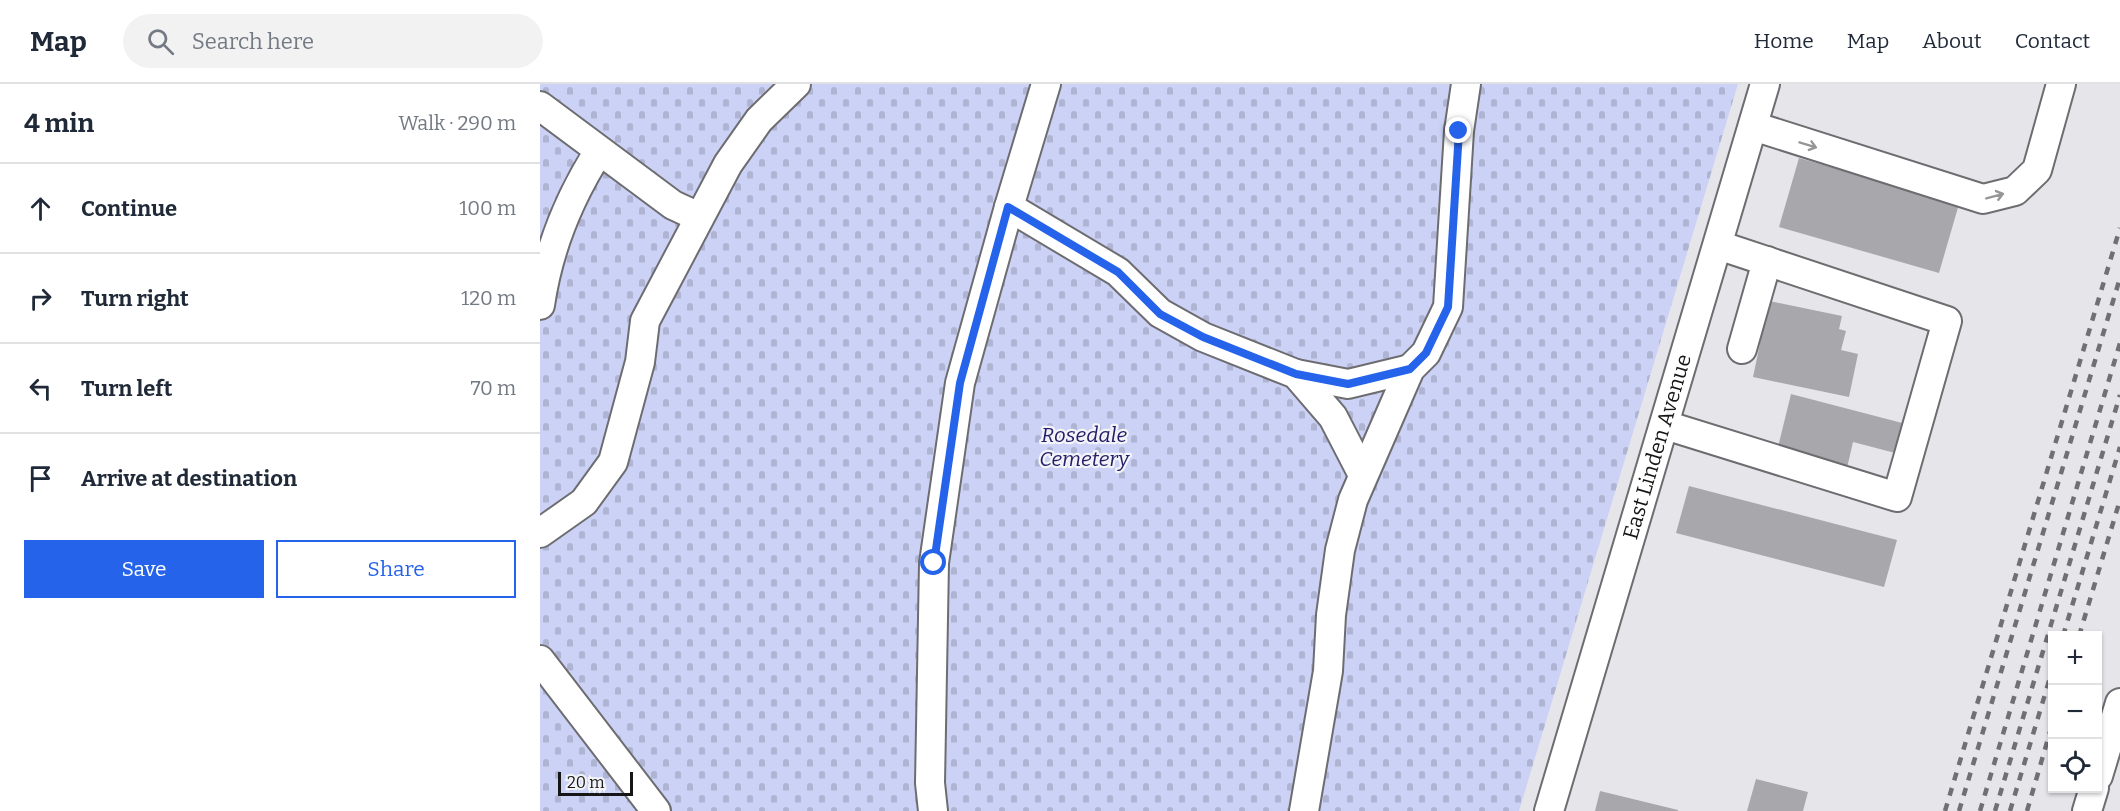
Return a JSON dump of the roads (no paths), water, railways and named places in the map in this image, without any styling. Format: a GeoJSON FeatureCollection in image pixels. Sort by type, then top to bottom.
{"type":"FeatureCollection","features":[{"type":"Feature","properties":{"kind":"street"},"geometry":{"type":"LineString","coordinates":[[540,533],[584,502],[613,462],[640,362],[645,321],[699,217],[741,144],[759,120],[796,84]]}},
{"type":"Feature","properties":{"kind":"street"},"geometry":{"type":"LineString","coordinates":[[933,811],[930,783],[934,563],[960,383],[1008,207],[1046,84]]}},
{"type":"Feature","properties":{"kind":"street"},"geometry":{"type":"LineString","coordinates":[[1304,811],[1328,671],[1331,615],[1340,550],[1353,500],[1410,369],[1426,353],[1448,307],[1459,131],[1466,84]]}},
{"type":"Feature","properties":{"kind":"street","name":"East Linden Avenue"},"geometry":{"type":"LineString","coordinates":[[1549,811],[1765,84]]}},
{"type":"Feature","properties":{"kind":"street"},"geometry":{"type":"LineString","coordinates":[[1753,126],[1983,199],[2015,191],[2037,170],[2061,84]]}},
{"type":"Feature","properties":{"kind":"street"},"geometry":{"type":"LineString","coordinates":[[540,106],[673,205],[699,217]]}},
{"type":"Feature","properties":{"kind":"street"},"geometry":{"type":"LineString","coordinates":[[540,305],[544,279],[560,227],[582,177],[599,151]]}},
{"type":"Feature","properties":{"kind":"street"},"geometry":{"type":"LineString","coordinates":[[1008,207],[1118,272],[1160,314],[1203,337],[1296,374],[1348,384],[1410,369]]}},
{"type":"Feature","properties":{"kind":"street"},"geometry":{"type":"LineString","coordinates":[[1665,425],[1897,497],[1947,321],[1718,245]]}},
{"type":"Feature","properties":{"kind":"street"},"geometry":{"type":"LineString","coordinates":[[1742,349],[1767,261]]}},
{"type":"Feature","properties":{"kind":"street"},"geometry":{"type":"LineString","coordinates":[[1296,374],[1333,417],[1363,475]]}},
{"type":"Feature","properties":{"kind":"street"},"geometry":{"type":"LineString","coordinates":[[540,660],[656,811]]}},
{"type":"Feature","properties":{"kind":"street"},"geometry":{"type":"LineString","coordinates":[[2102,761],[2119,709]]}},
{"type":"Feature","properties":{"kind":"street"},"geometry":{"type":"LineString","coordinates":[[2086,811],[2093,793]]}},
{"type":"Feature","properties":{"kind":"railway"},"geometry":{"type":"LineString","coordinates":[[1945,811],[2120,228]]}},
{"type":"Feature","properties":{"kind":"railway"},"geometry":{"type":"LineString","coordinates":[[1959,811],[2120,278]]}},
{"type":"Feature","properties":{"kind":"railway"},"geometry":{"type":"LineString","coordinates":[[1980,811],[2120,343]]}},
{"type":"Feature","properties":{"kind":"railway"},"geometry":{"type":"LineString","coordinates":[[1995,811],[2120,395]]}},
{"type":"Feature","properties":{"kind":"railway"},"geometry":{"type":"LineString","coordinates":[[2065,631],[2120,447]]}},
{"type":"Feature","properties":{"kind":"railway"},"geometry":{"type":"LineString","coordinates":[[2081,631],[2120,500]]}},
{"type":"Feature","properties":{"kind":"railway"},"geometry":{"type":"LineString","coordinates":[[2010,811],[2048,684]]}},
{"type":"Feature","properties":{"kind":"railway"},"geometry":{"type":"LineString","coordinates":[[2027,811],[2048,739]]}},
{"type":"Feature","properties":{"kind":"park label","name":"Rosedale Cemetery"},"geometry":{"type":"Point","coordinates":[1084,447]}}]}
